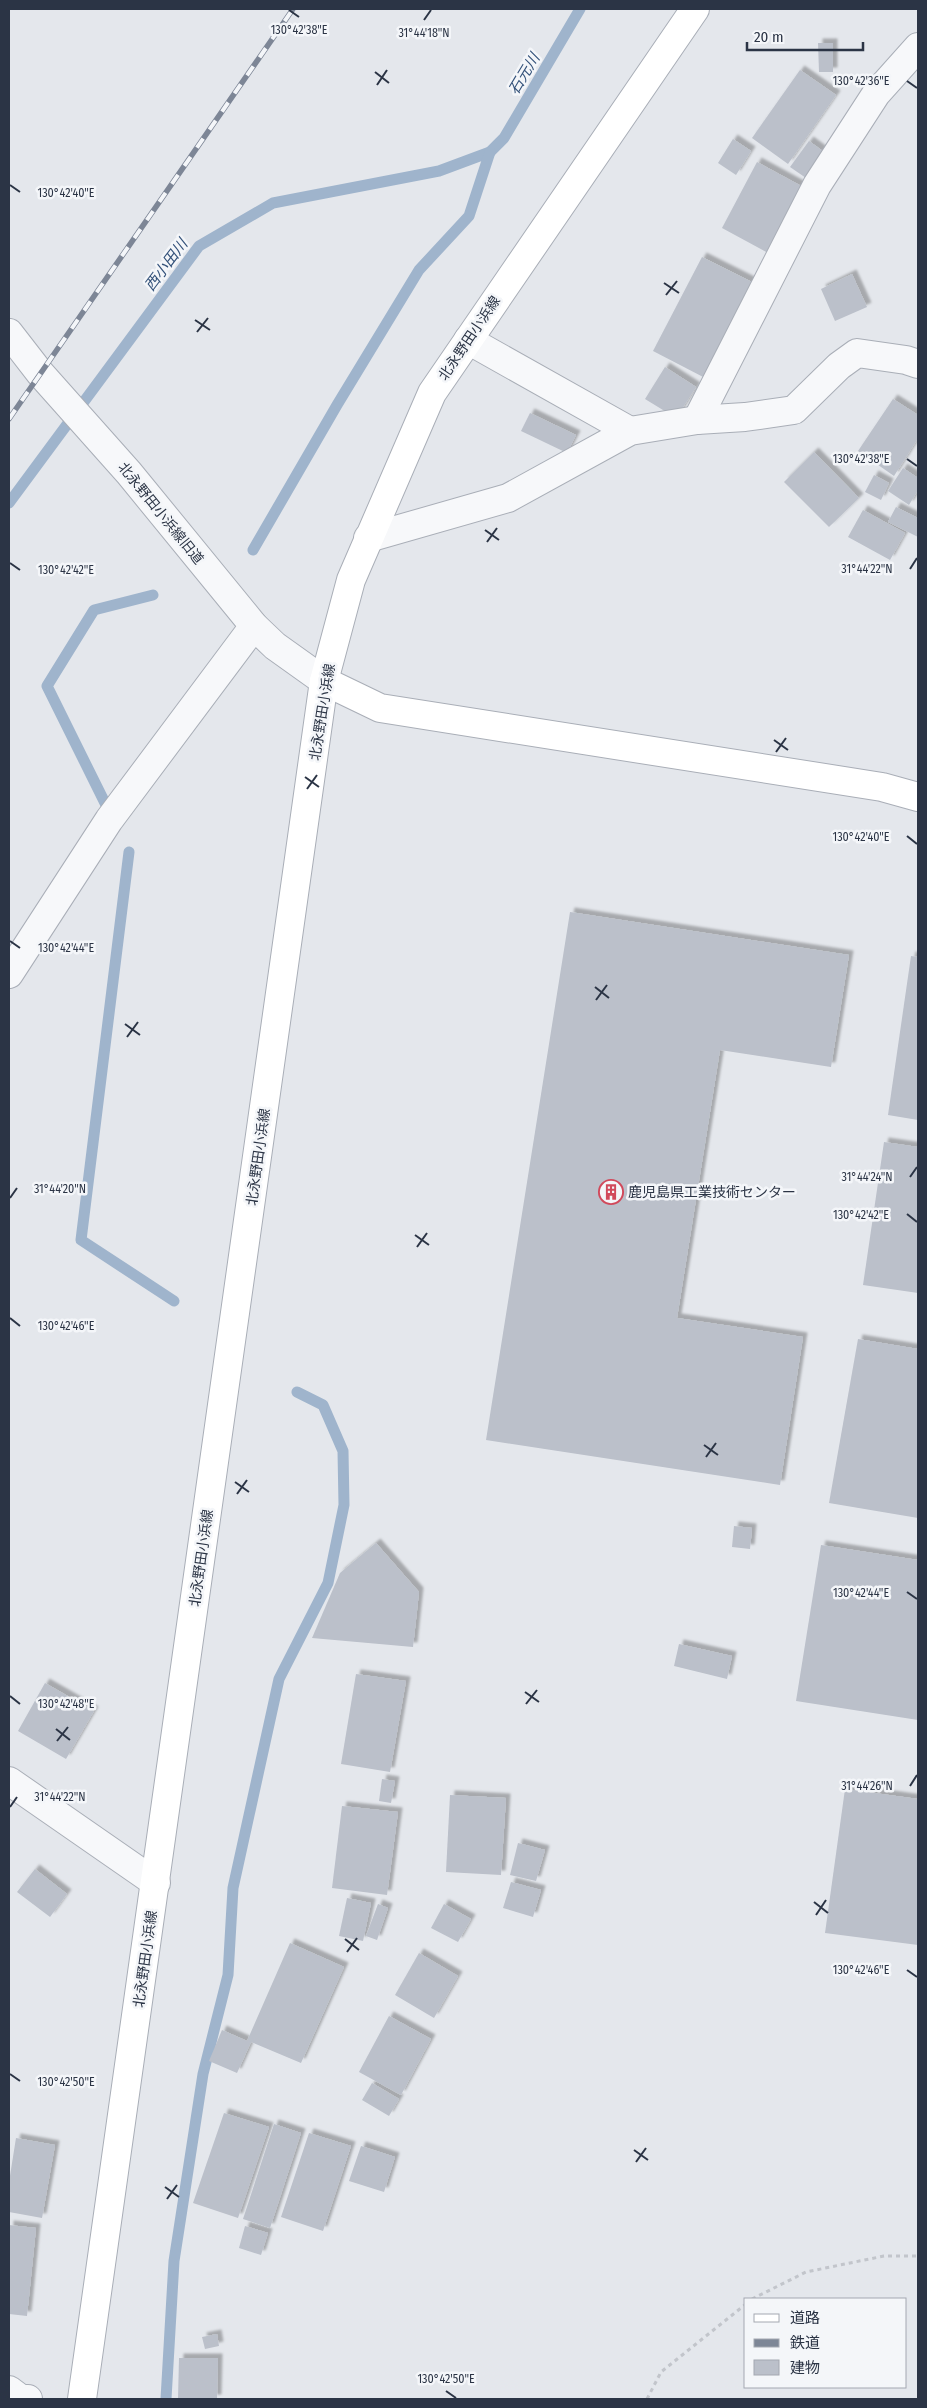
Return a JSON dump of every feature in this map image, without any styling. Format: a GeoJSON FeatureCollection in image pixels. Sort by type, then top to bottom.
{"type":"FeatureCollection","features":[{"type":"Feature","properties":{"kind":"main road","name":"北永野田小浜線"},"geometry":{"type":"LineString","coordinates":[[82,2399],[324,681],[352,580],[368,538],[432,393],[695,9]]}},
{"type":"Feature","properties":{"kind":"main road"},"geometry":{"type":"LineString","coordinates":[[324,681],[380,708],[882,787],[918,797]]}},
{"type":"Feature","properties":{"kind":"street"},"geometry":{"type":"LineString","coordinates":[[698,420],[817,185],[876,94],[918,47]]}},
{"type":"Feature","properties":{"kind":"street","name":"北永野田小浜線旧道"},"geometry":{"type":"LineString","coordinates":[[9,333],[53,387],[129,473],[254,626],[275,646],[324,681]]}},
{"type":"Feature","properties":{"kind":"street"},"geometry":{"type":"LineString","coordinates":[[468,340],[630,431]]}},
{"type":"Feature","properties":{"kind":"street"},"geometry":{"type":"LineString","coordinates":[[368,538],[508,498],[630,431],[698,420],[745,417],[794,410],[839,366],[857,353],[906,360],[918,364]]}},
{"type":"Feature","properties":{"kind":"street"},"geometry":{"type":"LineString","coordinates":[[9,974],[109,820],[254,626]]}},
{"type":"Feature","properties":{"kind":"street"},"geometry":{"type":"LineString","coordinates":[[9,1781],[156,1883]]}},
{"type":"Feature","properties":{"kind":"street"},"geometry":{"type":"LineString","coordinates":[[9,2390],[21,2399],[28,2399]]}},
{"type":"Feature","properties":{"kind":"path"},"geometry":{"type":"LineString","coordinates":[[754,2298],[806,2272],[884,2256],[918,2256]]}},
{"type":"Feature","properties":{"kind":"path"},"geometry":{"type":"LineString","coordinates":[[647,2399],[661,2372],[744,2306]]}},
{"type":"Feature","properties":{"kind":"building"},"geometry":{"type":"Polygon","coordinates":[[[818,43],[833,43],[833,72],[819,72],[818,43]]]}},
{"type":"Feature","properties":{"kind":"building"},"geometry":{"type":"Polygon","coordinates":[[[800,70],[836,95],[788,164],[752,138],[800,70]]]}},
{"type":"Feature","properties":{"kind":"building"},"geometry":{"type":"Polygon","coordinates":[[[733,139],[751,151],[736,175],[718,163],[733,139]]]}},
{"type":"Feature","properties":{"kind":"building"},"geometry":{"type":"Polygon","coordinates":[[[809,141],[824,152],[806,178],[790,167],[809,141]]]}},
{"type":"Feature","properties":{"kind":"building"},"geometry":{"type":"Polygon","coordinates":[[[757,162],[803,187],[768,253],[722,228],[757,162]]]}},
{"type":"Feature","properties":{"kind":"building"},"geometry":{"type":"Polygon","coordinates":[[[702,257],[756,284],[707,379],[653,351],[702,257]]]}},
{"type":"Feature","properties":{"kind":"building"},"geometry":{"type":"Polygon","coordinates":[[[852,274],[867,307],[835,321],[821,289],[852,274]]]}},
{"type":"Feature","properties":{"kind":"building"},"geometry":{"type":"Polygon","coordinates":[[[665,367],[696,387],[676,418],[645,399],[665,367]]]}},
{"type":"Feature","properties":{"kind":"building"},"geometry":{"type":"Polygon","coordinates":[[[893,399],[918,415],[918,438],[894,476],[858,451],[893,399]]]}},
{"type":"Feature","properties":{"kind":"building"},"geometry":{"type":"Polygon","coordinates":[[[530,413],[576,435],[567,453],[521,431],[530,413]]]}},
{"type":"Feature","properties":{"kind":"building"},"geometry":{"type":"Polygon","coordinates":[[[814,452],[859,498],[829,527],[784,482],[814,452]]]}},
{"type":"Feature","properties":{"kind":"building"},"geometry":{"type":"Polygon","coordinates":[[[903,468],[918,478],[918,490],[909,505],[888,491],[903,468]]]}},
{"type":"Feature","properties":{"kind":"building"},"geometry":{"type":"Polygon","coordinates":[[[874,475],[889,483],[881,500],[865,492],[874,475]]]}},
{"type":"Feature","properties":{"kind":"building"},"geometry":{"type":"Polygon","coordinates":[[[896,507],[918,518],[918,537],[888,522],[896,507]]]}},
{"type":"Feature","properties":{"kind":"building"},"geometry":{"type":"Polygon","coordinates":[[[863,510],[905,533],[890,560],[848,537],[863,510]]]}},
{"type":"Feature","properties":{"kind":"building","name":"鹿児島県工業技術センター"},"geometry":{"type":"Polygon","coordinates":[[[570,912],[849,955],[831,1067],[720,1050],[677,1318],[803,1337],[780,1485],[486,1440],[570,912]]]}},
{"type":"Feature","properties":{"kind":"building"},"geometry":{"type":"Polygon","coordinates":[[[911,956],[918,957],[918,1120],[888,1115],[911,956]]]}},
{"type":"Feature","properties":{"kind":"building"},"geometry":{"type":"Polygon","coordinates":[[[884,1142],[918,1147],[918,1293],[863,1285],[884,1142]]]}},
{"type":"Feature","properties":{"kind":"building"},"geometry":{"type":"Polygon","coordinates":[[[858,1339],[918,1349],[918,1518],[829,1503],[858,1339]]]}},
{"type":"Feature","properties":{"kind":"building"},"geometry":{"type":"Polygon","coordinates":[[[734,1526],[752,1528],[750,1549],[732,1547],[734,1526]]]}},
{"type":"Feature","properties":{"kind":"building"},"geometry":{"type":"Polygon","coordinates":[[[376,1543],[419,1592],[413,1647],[312,1638],[340,1573],[376,1543]]]}},
{"type":"Feature","properties":{"kind":"building"},"geometry":{"type":"Polygon","coordinates":[[[821,1545],[918,1560],[918,1720],[796,1701],[821,1545]]]}},
{"type":"Feature","properties":{"kind":"building"},"geometry":{"type":"Polygon","coordinates":[[[679,1644],[732,1656],[727,1679],[674,1666],[679,1644]]]}},
{"type":"Feature","properties":{"kind":"building"},"geometry":{"type":"Polygon","coordinates":[[[356,1674],[406,1681],[390,1772],[341,1764],[356,1674]]]}},
{"type":"Feature","properties":{"kind":"building"},"geometry":{"type":"Polygon","coordinates":[[[45,1683],[94,1711],[66,1759],[18,1731],[45,1683]]]}},
{"type":"Feature","properties":{"kind":"building"},"geometry":{"type":"Polygon","coordinates":[[[382,1779],[395,1781],[391,1803],[379,1801],[382,1779]]]}},
{"type":"Feature","properties":{"kind":"building"},"geometry":{"type":"Polygon","coordinates":[[[845,1789],[918,1799],[918,1945],[825,1933],[845,1789]]]}},
{"type":"Feature","properties":{"kind":"building"},"geometry":{"type":"Polygon","coordinates":[[[450,1795],[506,1798],[501,1875],[446,1872],[450,1795]]]}},
{"type":"Feature","properties":{"kind":"building"},"geometry":{"type":"Polygon","coordinates":[[[342,1806],[398,1812],[387,1895],[332,1888],[342,1806]]]}},
{"type":"Feature","properties":{"kind":"building"},"geometry":{"type":"Polygon","coordinates":[[[518,1843],[545,1850],[536,1881],[510,1875],[518,1843]]]}},
{"type":"Feature","properties":{"kind":"building"},"geometry":{"type":"Polygon","coordinates":[[[35,1869],[67,1894],[50,1917],[17,1892],[35,1869]]]}},
{"type":"Feature","properties":{"kind":"building"},"geometry":{"type":"Polygon","coordinates":[[[511,1882],[541,1890],[533,1917],[503,1908],[511,1882]]]}},
{"type":"Feature","properties":{"kind":"building"},"geometry":{"type":"Polygon","coordinates":[[[347,1898],[371,1903],[363,1941],[339,1936],[347,1898]]]}},
{"type":"Feature","properties":{"kind":"building"},"geometry":{"type":"Polygon","coordinates":[[[378,1904],[388,1908],[377,1940],[366,1936],[378,1904]]]}},
{"type":"Feature","properties":{"kind":"building"},"geometry":{"type":"Polygon","coordinates":[[[444,1904],[471,1919],[458,1942],[431,1928],[444,1904]]]}},
{"type":"Feature","properties":{"kind":"building"},"geometry":{"type":"Polygon","coordinates":[[[290,1943],[344,1967],[301,2063],[251,2042],[237,2073],[209,2061],[222,2030],[247,2041],[290,1943]]]}},
{"type":"Feature","properties":{"kind":"building"},"geometry":{"type":"Polygon","coordinates":[[[419,1953],[458,1976],[434,2018],[395,1995],[419,1953]]]}},
{"type":"Feature","properties":{"kind":"building"},"geometry":{"type":"Polygon","coordinates":[[[389,2016],[431,2039],[401,2095],[359,2072],[389,2016]]]}},
{"type":"Feature","properties":{"kind":"building"},"geometry":{"type":"Polygon","coordinates":[[[372,2083],[399,2099],[389,2116],[362,2100],[372,2083]]]}},
{"type":"Feature","properties":{"kind":"building"},"geometry":{"type":"Polygon","coordinates":[[[224,2113],[269,2127],[238,2218],[193,2203],[224,2113]]]}},
{"type":"Feature","properties":{"kind":"building"},"geometry":{"type":"Polygon","coordinates":[[[274,2124],[301,2133],[270,2228],[243,2219],[274,2124]]]}},
{"type":"Feature","properties":{"kind":"building"},"geometry":{"type":"Polygon","coordinates":[[[309,2133],[351,2146],[323,2231],[281,2217],[309,2133]]]}},
{"type":"Feature","properties":{"kind":"building"},"geometry":{"type":"Polygon","coordinates":[[[16,2138],[55,2145],[42,2218],[9,2212],[9,2182],[16,2138]]]}},
{"type":"Feature","properties":{"kind":"building"},"geometry":{"type":"Polygon","coordinates":[[[361,2146],[395,2157],[384,2192],[349,2181],[361,2146]]]}},
{"type":"Feature","properties":{"kind":"building"},"geometry":{"type":"Polygon","coordinates":[[[9,2225],[36,2228],[27,2316],[9,2314],[9,2225]]]}},
{"type":"Feature","properties":{"kind":"building"},"geometry":{"type":"Polygon","coordinates":[[[245,2226],[268,2233],[261,2255],[239,2248],[245,2226]]]}},
{"type":"Feature","properties":{"kind":"building"},"geometry":{"type":"Polygon","coordinates":[[[217,2334],[219,2346],[205,2349],[202,2337],[217,2334]]]}},
{"type":"Feature","properties":{"kind":"building"},"geometry":{"type":"Polygon","coordinates":[[[179,2358],[218,2358],[217,2399],[178,2399],[179,2358]]]}},
{"type":"Feature","properties":{"kind":"waterway","name":"西小田川"},"geometry":{"type":"LineString","coordinates":[[9,503],[199,246],[273,203],[439,171],[490,152],[504,138],[580,9]]}},
{"type":"Feature","properties":{"kind":"waterway"},"geometry":{"type":"LineString","coordinates":[[253,550],[337,405],[419,270],[469,216],[490,152]]}},
{"type":"Feature","properties":{"kind":"waterway"},"geometry":{"type":"LineString","coordinates":[[107,807],[47,686],[94,610],[153,595]]}},
{"type":"Feature","properties":{"kind":"waterway"},"geometry":{"type":"LineString","coordinates":[[129,852],[81,1240],[174,1301]]}},
{"type":"Feature","properties":{"kind":"waterway"},"geometry":{"type":"LineString","coordinates":[[166,2399],[174,2261],[203,2074],[228,1975],[233,1888],[279,1679],[328,1583],[344,1505],[343,1451],[323,1405],[297,1392]]}},
{"type":"Feature","properties":{"kind":"railway"},"geometry":{"type":"LineString","coordinates":[[9,419],[293,9]]}},
{"type":"Feature","properties":{"kind":"place","name":"鹿児島県工業技術センター"},"geometry":{"type":"Point","coordinates":[611,1192]}},
{"type":"Feature","properties":{"kind":"water label","name":"石元川"},"geometry":{"type":"Point","coordinates":[524,74]}}]}
